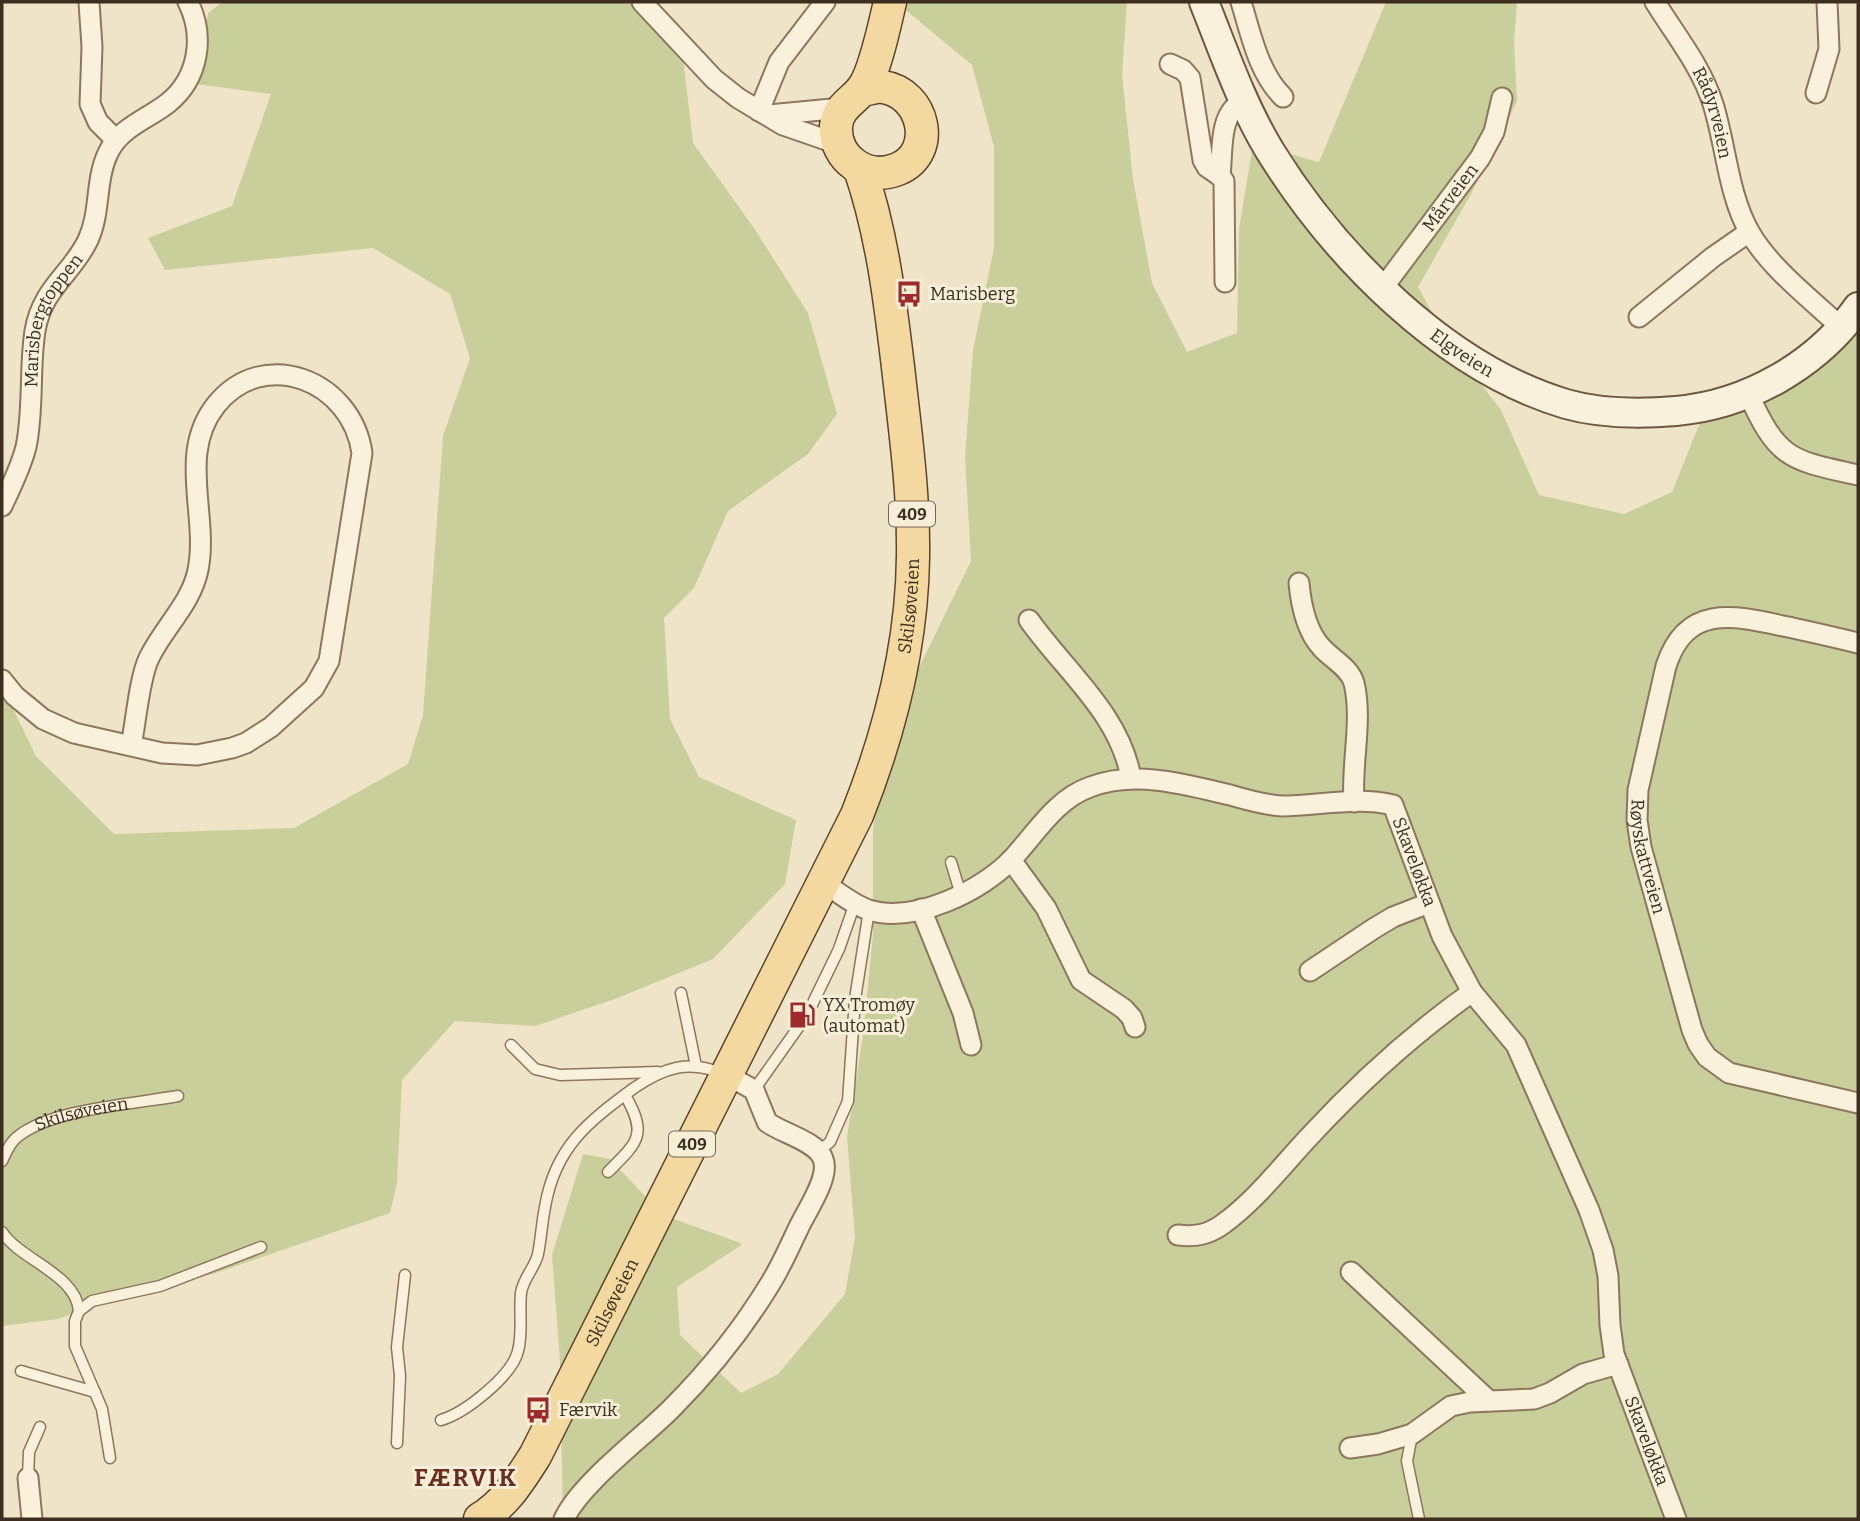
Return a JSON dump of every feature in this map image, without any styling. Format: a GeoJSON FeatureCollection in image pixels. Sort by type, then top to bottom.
{"type":"FeatureCollection","features":[{"type":"Feature","properties":{"kind":"main road","name":"Skilsøveien"},"geometry":{"type":"LineString","coordinates":[[886,272],[890,201],[897,170],[915,155],[922,134],[917,109],[901,93],[896,72],[892,2]]}},
{"type":"Feature","properties":{"kind":"main road","name":"Skilsøveien"},"geometry":{"type":"LineString","coordinates":[[494,1515],[535,1456],[858,815],[881,754],[897,694],[911,606],[912,498],[886,272],[868,191],[860,169],[846,158],[833,142],[836,125],[845,103],[874,66],[892,2]]}},
{"type":"Feature","properties":{"kind":"main road","name":"Elgveien"},"geometry":{"type":"LineString","coordinates":[[1204,2],[1244,101],[1270,151],[1316,215],[1382,289],[1432,333],[1520,387],[1566,404],[1599,411],[1653,413],[1700,409],[1748,393],[1785,375],[1851,318]]}},
{"type":"Feature","properties":{"kind":"main road"},"geometry":{"type":"LineString","coordinates":[[845,103],[882,87],[901,93]]}},
{"type":"Feature","properties":{"kind":"main road"},"geometry":{"type":"LineString","coordinates":[[860,169],[879,174],[897,170]]}},
{"type":"Feature","properties":{"kind":"street"},"geometry":{"type":"LineString","coordinates":[[89,2],[92,47],[90,104],[98,122],[115,139],[169,102],[184,86],[194,65],[198,41],[193,13],[188,2]]}},
{"type":"Feature","properties":{"kind":"street"},"geometry":{"type":"LineString","coordinates":[[642,2],[714,79],[737,99],[783,125],[833,142]]}},
{"type":"Feature","properties":{"kind":"street"},"geometry":{"type":"LineString","coordinates":[[764,113],[779,62],[825,2]]}},
{"type":"Feature","properties":{"kind":"street"},"geometry":{"type":"LineString","coordinates":[[1241,2],[1264,72],[1272,86],[1283,97]]}},
{"type":"Feature","properties":{"kind":"street","name":"Rådyrveien"},"geometry":{"type":"LineString","coordinates":[[1655,2],[1704,78],[1737,201],[1749,232],[1771,260],[1851,318]]}},
{"type":"Feature","properties":{"kind":"street"},"geometry":{"type":"LineString","coordinates":[[1816,93],[1829,50],[1827,2]]}},
{"type":"Feature","properties":{"kind":"street"},"geometry":{"type":"LineString","coordinates":[[1170,64],[1183,70],[1190,78],[1203,160],[1207,167],[1224,181],[1225,282]]}},
{"type":"Feature","properties":{"kind":"street","name":"Mårveien"},"geometry":{"type":"LineString","coordinates":[[1382,289],[1479,158],[1494,132],[1502,99]]}},
{"type":"Feature","properties":{"kind":"street"},"geometry":{"type":"LineString","coordinates":[[1220,176],[1229,112],[1236,104],[1244,101]]}},
{"type":"Feature","properties":{"kind":"street"},"geometry":{"type":"LineString","coordinates":[[764,113],[845,103]]}},
{"type":"Feature","properties":{"kind":"street","name":"Marisbergtoppen"},"geometry":{"type":"LineString","coordinates":[[2,506],[26,448],[35,331],[39,315],[50,290],[86,243],[95,217],[100,175],[115,139]]}},
{"type":"Feature","properties":{"kind":"street"},"geometry":{"type":"LineString","coordinates":[[1639,317],[1713,257],[1749,232]]}},
{"type":"Feature","properties":{"kind":"street"},"geometry":{"type":"LineString","coordinates":[[2,680],[27,707],[57,726],[87,737],[131,746],[178,755],[215,752],[246,743],[271,727],[305,697],[326,671],[336,625],[362,453],[356,429],[345,409],[330,392],[309,381],[281,376],[250,381],[225,394],[203,426],[196,449],[199,567],[187,601],[147,662],[131,746]]}},
{"type":"Feature","properties":{"kind":"street"},"geometry":{"type":"LineString","coordinates":[[1748,393],[1762,425],[1787,453],[1810,464],[1858,475]]}},
{"type":"Feature","properties":{"kind":"street"},"geometry":{"type":"LineString","coordinates":[[1300,583],[1300,599],[1311,629],[1321,647],[1342,665],[1353,680],[1357,706],[1354,802]]}},
{"type":"Feature","properties":{"kind":"street","name":"Røyskattveien"},"geometry":{"type":"LineString","coordinates":[[1858,643],[1734,616],[1713,618],[1689,630],[1674,646],[1665,666],[1637,805],[1641,847],[1692,1030],[1707,1057],[1720,1068],[1739,1076],[1858,1103]]}},
{"type":"Feature","properties":{"kind":"street"},"geometry":{"type":"LineString","coordinates":[[1029,620],[1101,710],[1127,755],[1131,778]]}},
{"type":"Feature","properties":{"kind":"street","name":"Skaveløkka"},"geometry":{"type":"LineString","coordinates":[[862,907],[893,914],[921,909],[961,895],[982,883],[1011,860],[1040,826],[1071,797],[1089,787],[1131,778],[1205,789],[1280,806],[1354,802],[1393,805],[1443,936],[1472,992],[1516,1045],[1589,1210],[1603,1250],[1608,1276],[1610,1325],[1618,1364],[1676,1519]]}},
{"type":"Feature","properties":{"kind":"street"},"geometry":{"type":"LineString","coordinates":[[1011,860],[1046,908],[1081,980],[1124,1009],[1132,1018],[1135,1027]]}},
{"type":"Feature","properties":{"kind":"street"},"geometry":{"type":"LineString","coordinates":[[824,883],[862,907]]}},
{"type":"Feature","properties":{"kind":"street"},"geometry":{"type":"LineString","coordinates":[[1310,971],[1394,917],[1429,904]]}},
{"type":"Feature","properties":{"kind":"street"},"geometry":{"type":"LineString","coordinates":[[921,909],[963,1013],[971,1045]]}},
{"type":"Feature","properties":{"kind":"street"},"geometry":{"type":"LineString","coordinates":[[1178,1235],[1196,1237],[1221,1226],[1262,1190],[1309,1136],[1387,1060],[1472,992]]}},
{"type":"Feature","properties":{"kind":"street"},"geometry":{"type":"LineString","coordinates":[[564,1519],[569,1508],[588,1487],[669,1411],[729,1345],[771,1283],[817,1192],[824,1172],[824,1161],[819,1151],[767,1122],[754,1090],[727,1075]]}},
{"type":"Feature","properties":{"kind":"street"},"geometry":{"type":"LineString","coordinates":[[1351,1272],[1489,1401]]}},
{"type":"Feature","properties":{"kind":"street"},"geometry":{"type":"LineString","coordinates":[[1350,1448],[1378,1444],[1412,1434],[1451,1406],[1470,1402],[1534,1399],[1583,1374],[1618,1364]]}},
{"type":"Feature","properties":{"kind":"street"},"geometry":{"type":"LineString","coordinates":[[29,1478],[32,1519]]}},
{"type":"Feature","properties":{"kind":"lane"},"geometry":{"type":"LineString","coordinates":[[951,862],[961,895]]}},
{"type":"Feature","properties":{"kind":"lane"},"geometry":{"type":"LineString","coordinates":[[754,1090],[807,1015],[838,949],[862,907]]}},
{"type":"Feature","properties":{"kind":"lane"},"geometry":{"type":"LineString","coordinates":[[819,1151],[830,1142],[848,1101],[862,907]]}},
{"type":"Feature","properties":{"kind":"lane"},"geometry":{"type":"LineString","coordinates":[[681,993],[696,1066]]}},
{"type":"Feature","properties":{"kind":"lane"},"geometry":{"type":"LineString","coordinates":[[511,1045],[535,1069],[560,1075],[658,1072]]}},
{"type":"Feature","properties":{"kind":"lane"},"geometry":{"type":"LineString","coordinates":[[441,1420],[465,1409],[480,1397],[507,1371],[518,1352],[521,1292],[538,1257],[545,1205],[553,1172],[570,1143],[607,1108],[658,1072],[696,1066],[727,1075]]}},
{"type":"Feature","properties":{"kind":"lane"},"geometry":{"type":"LineString","coordinates":[[608,1172],[638,1139],[639,1129],[625,1095]]}},
{"type":"Feature","properties":{"kind":"lane","name":"Skilsøveien"},"geometry":{"type":"LineString","coordinates":[[2,1161],[14,1139],[32,1126],[59,1117],[178,1096]]}},
{"type":"Feature","properties":{"kind":"lane"},"geometry":{"type":"LineString","coordinates":[[2,1232],[11,1244],[56,1276],[78,1303],[75,1346],[102,1409],[110,1458]]}},
{"type":"Feature","properties":{"kind":"lane"},"geometry":{"type":"LineString","coordinates":[[79,1311],[92,1301],[169,1283],[261,1247]]}},
{"type":"Feature","properties":{"kind":"lane"},"geometry":{"type":"LineString","coordinates":[[397,1443],[400,1377],[397,1346],[405,1275]]}},
{"type":"Feature","properties":{"kind":"lane"},"geometry":{"type":"LineString","coordinates":[[21,1371],[95,1392]]}},
{"type":"Feature","properties":{"kind":"lane"},"geometry":{"type":"LineString","coordinates":[[29,1478],[29,1452],[40,1427]]}},
{"type":"Feature","properties":{"kind":"lane"},"geometry":{"type":"LineString","coordinates":[[1412,1434],[1407,1461],[1419,1519]]}},
{"type":"Feature","properties":{"kind":"green space"},"geometry":{"type":"Polygon","coordinates":[[[222,2],[657,2],[681,41],[693,143],[754,228],[808,313],[837,414],[808,454],[728,511],[694,588],[664,618],[670,719],[699,777],[796,820],[785,884],[713,959],[615,999],[535,1026],[455,1021],[402,1080],[397,1183],[390,1213],[213,1274],[128,1293],[58,1319],[2,1326],[2,686],[36,756],[114,834],[294,828],[408,764],[423,715],[443,436],[470,358],[450,294],[373,248],[165,270],[148,238],[232,206],[271,94],[196,84],[208,13],[222,2]]]}},
{"type":"Feature","properties":{"kind":"green space"},"geometry":{"type":"Polygon","coordinates":[[[896,2],[1127,2],[1122,75],[1133,179],[1152,283],[1187,352],[1237,333],[1239,229],[1253,144],[1319,162],[1386,2],[1517,2],[1514,42],[1517,101],[1471,194],[1418,287],[1448,341],[1501,410],[1539,495],[1624,514],[1672,492],[1701,420],[1789,364],[1858,299],[1858,1519],[563,1519],[560,1362],[552,1255],[583,1154],[610,1159],[663,1215],[743,1244],[677,1287],[680,1335],[741,1393],[778,1374],[845,1294],[855,1238],[847,1137],[863,1036],[873,934],[873,830],[889,729],[971,561],[965,457],[973,350],[994,248],[994,147],[972,65],[896,2]]]}},
{"type":"Feature","properties":{"kind":"place","name":"Marisberg"},"geometry":{"type":"Point","coordinates":[909,294]}},
{"type":"Feature","properties":{"kind":"place","name":"YX Tromøy (automat)"},"geometry":{"type":"Point","coordinates":[802,1015]}},
{"type":"Feature","properties":{"kind":"place","name":"Færvik"},"geometry":{"type":"Point","coordinates":[538,1410]}},
{"type":"Feature","properties":{"kind":"district","name":"FÆRVIK"},"geometry":{"type":"Point","coordinates":[466,1478]}}]}
